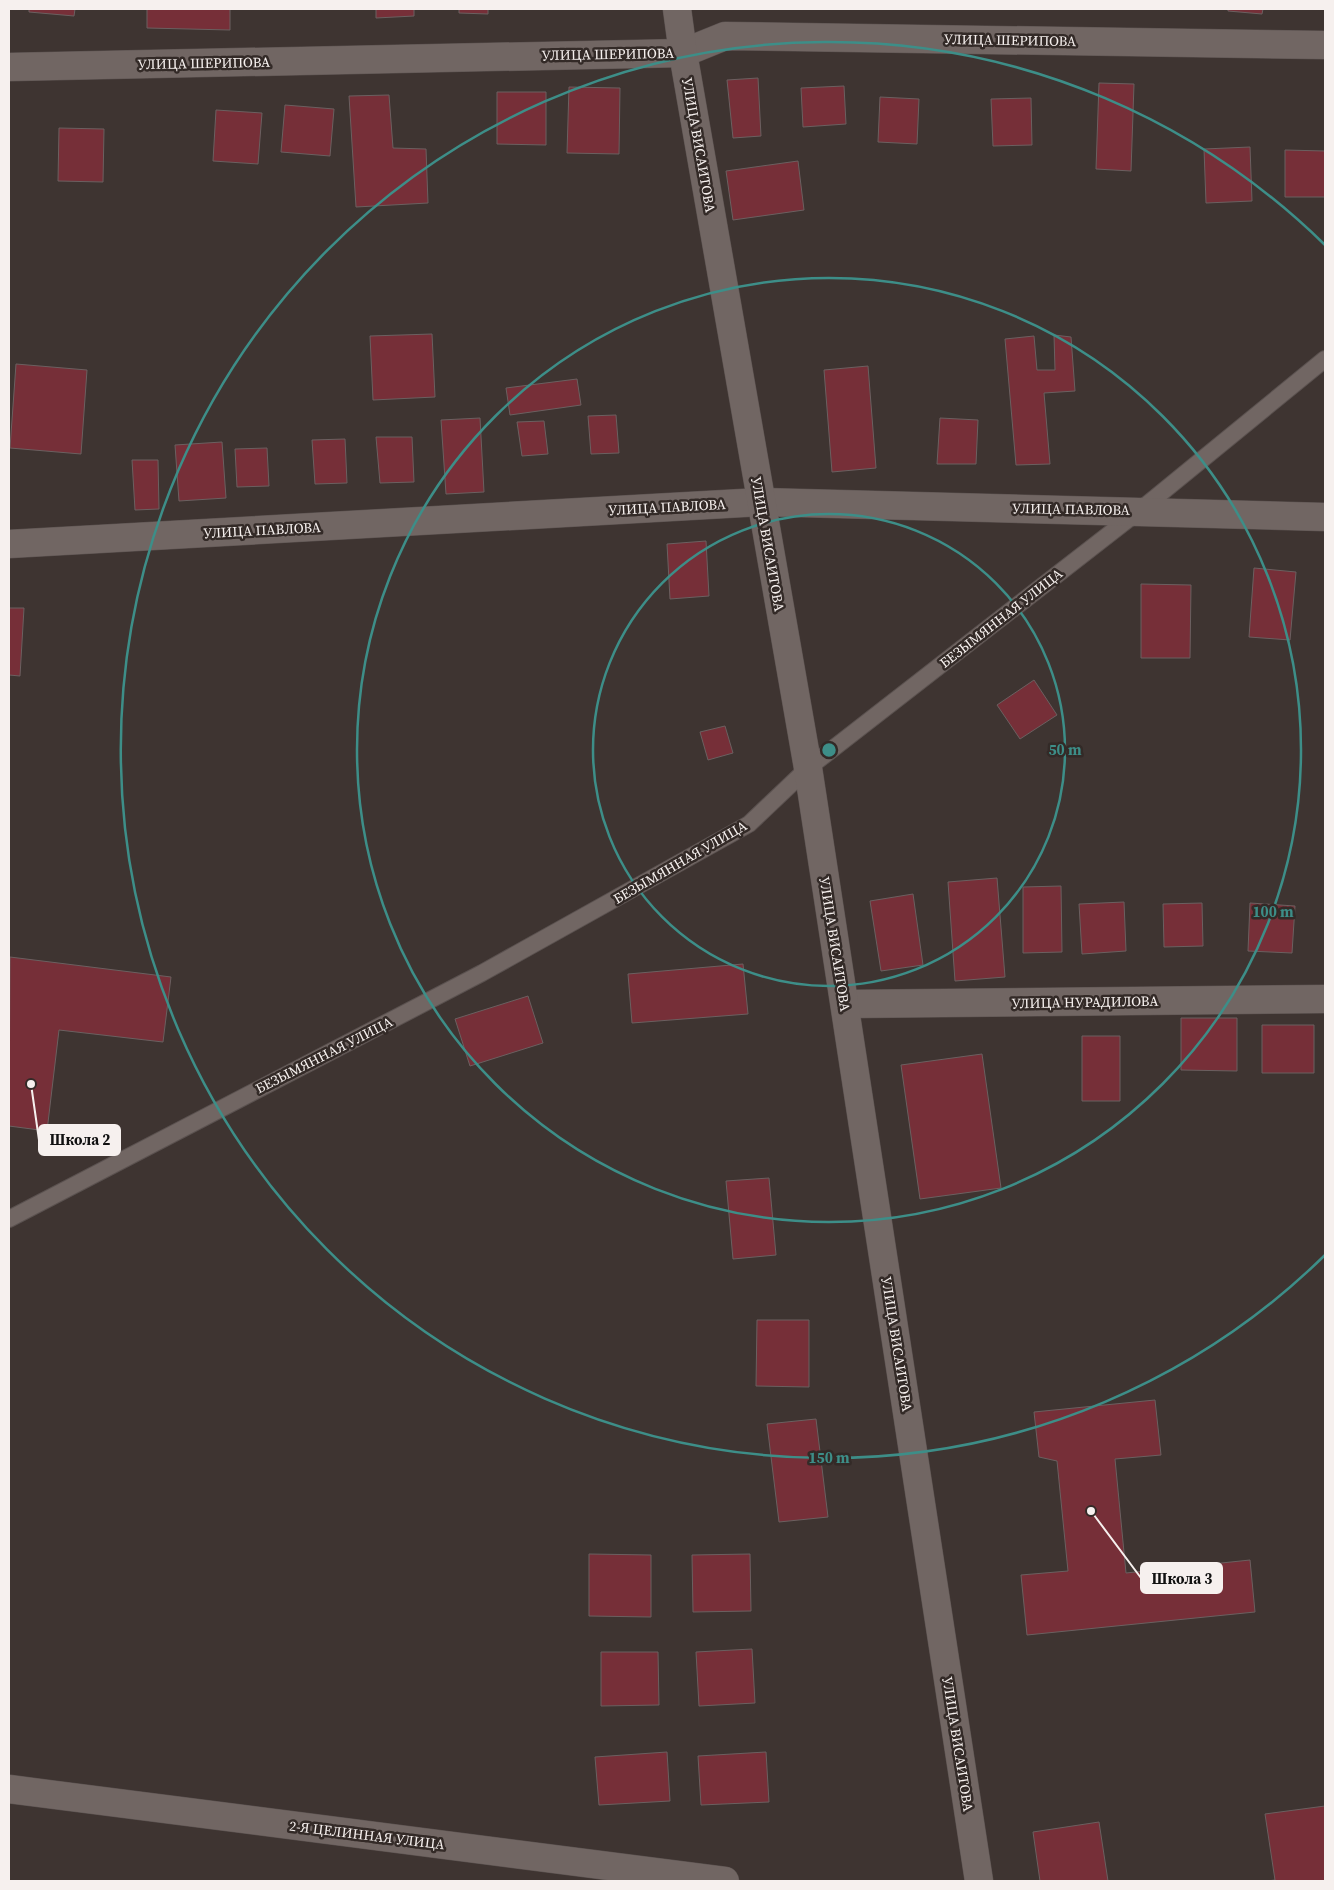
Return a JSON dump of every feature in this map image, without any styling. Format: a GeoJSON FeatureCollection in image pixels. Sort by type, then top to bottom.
{"type":"FeatureCollection","features":[{"type":"Feature","properties":{"kind":"street","name":"УЛИЦА ВИСАИТОВА"},"geometry":{"type":"LineString","coordinates":[[677,9],[683,53],[808,768],[979,1881]]}},
{"type":"Feature","properties":{"kind":"street","name":"УЛИЦА ШЕРИПОВА"},"geometry":{"type":"LineString","coordinates":[[9,67],[683,53],[725,36],[1325,45]]}},
{"type":"Feature","properties":{"kind":"street","name":"УЛИЦА ПАВЛОВА"},"geometry":{"type":"LineString","coordinates":[[9,544],[761,502],[1325,516]]}},
{"type":"Feature","properties":{"kind":"street","name":"УЛИЦА НУРАДИЛОВА"},"geometry":{"type":"LineString","coordinates":[[844,1004],[1325,999]]}},
{"type":"Feature","properties":{"kind":"street","name":"2-Я ЦЕЛИННАЯ УЛИЦА"},"geometry":{"type":"LineString","coordinates":[[9,1789],[726,1881]]}},
{"type":"Feature","properties":{"kind":"lane","name":"БЕЗЫМЯННАЯ УЛИЦА"},"geometry":{"type":"LineString","coordinates":[[9,1219],[482,974],[749,824],[808,768],[1140,511],[1325,359]]}},
{"type":"Feature","properties":{"kind":"building"},"geometry":{"type":"Polygon","coordinates":[[[29,9],[75,9],[74,16],[29,12],[29,9]]]}},
{"type":"Feature","properties":{"kind":"building"},"geometry":{"type":"Polygon","coordinates":[[[147,9],[230,9],[230,30],[147,28],[147,9]]]}},
{"type":"Feature","properties":{"kind":"building"},"geometry":{"type":"Polygon","coordinates":[[[376,9],[414,9],[414,16],[376,18],[376,9]]]}},
{"type":"Feature","properties":{"kind":"building"},"geometry":{"type":"Polygon","coordinates":[[[459,9],[488,9],[488,14],[459,13],[459,9]]]}},
{"type":"Feature","properties":{"kind":"building"},"geometry":{"type":"Polygon","coordinates":[[[1228,9],[1263,9],[1262,14],[1228,11],[1228,9]]]}},
{"type":"Feature","properties":{"kind":"building"},"geometry":{"type":"Polygon","coordinates":[[[758,78],[761,136],[733,138],[727,80],[758,78]]]}},
{"type":"Feature","properties":{"kind":"building"},"geometry":{"type":"Polygon","coordinates":[[[1099,83],[1134,84],[1131,171],[1096,169],[1099,83]]]}},
{"type":"Feature","properties":{"kind":"building"},"geometry":{"type":"Polygon","coordinates":[[[844,86],[846,124],[803,127],[801,88],[844,86]]]}},
{"type":"Feature","properties":{"kind":"building"},"geometry":{"type":"Polygon","coordinates":[[[569,87],[620,88],[619,154],[567,153],[569,87]]]}},
{"type":"Feature","properties":{"kind":"building"},"geometry":{"type":"Polygon","coordinates":[[[497,92],[546,92],[546,145],[497,144],[497,92]]]}},
{"type":"Feature","properties":{"kind":"building"},"geometry":{"type":"Polygon","coordinates":[[[389,95],[393,148],[426,149],[428,203],[356,207],[349,96],[389,95]]]}},
{"type":"Feature","properties":{"kind":"building"},"geometry":{"type":"Polygon","coordinates":[[[880,97],[919,99],[917,144],[878,142],[880,97]]]}},
{"type":"Feature","properties":{"kind":"building"},"geometry":{"type":"Polygon","coordinates":[[[1031,98],[1032,145],[993,146],[991,99],[1031,98]]]}},
{"type":"Feature","properties":{"kind":"building"},"geometry":{"type":"Polygon","coordinates":[[[285,105],[334,109],[330,156],[281,152],[285,105]]]}},
{"type":"Feature","properties":{"kind":"building"},"geometry":{"type":"Polygon","coordinates":[[[216,110],[262,113],[258,164],[213,161],[216,110]]]}},
{"type":"Feature","properties":{"kind":"building"},"geometry":{"type":"Polygon","coordinates":[[[59,128],[104,129],[103,182],[58,181],[59,128]]]}},
{"type":"Feature","properties":{"kind":"building"},"geometry":{"type":"Polygon","coordinates":[[[1250,147],[1252,201],[1206,203],[1204,149],[1250,147]]]}},
{"type":"Feature","properties":{"kind":"building"},"geometry":{"type":"Polygon","coordinates":[[[1285,150],[1325,151],[1325,197],[1285,197],[1285,150]]]}},
{"type":"Feature","properties":{"kind":"building"},"geometry":{"type":"Polygon","coordinates":[[[798,161],[804,210],[733,220],[726,171],[798,161]]]}},
{"type":"Feature","properties":{"kind":"building"},"geometry":{"type":"Polygon","coordinates":[[[432,334],[435,397],[373,400],[370,336],[432,334]]]}},
{"type":"Feature","properties":{"kind":"building"},"geometry":{"type":"Polygon","coordinates":[[[1054,335],[1071,337],[1075,391],[1044,393],[1050,464],[1016,465],[1005,339],[1034,336],[1037,370],[1055,370],[1054,335]]]}},
{"type":"Feature","properties":{"kind":"building"},"geometry":{"type":"Polygon","coordinates":[[[16,364],[87,370],[81,454],[10,448],[16,364]]]}},
{"type":"Feature","properties":{"kind":"building"},"geometry":{"type":"Polygon","coordinates":[[[868,366],[876,468],[832,472],[824,370],[868,366]]]}},
{"type":"Feature","properties":{"kind":"building"},"geometry":{"type":"Polygon","coordinates":[[[577,379],[581,405],[510,415],[506,388],[577,379]]]}},
{"type":"Feature","properties":{"kind":"building"},"geometry":{"type":"Polygon","coordinates":[[[616,415],[619,453],[591,454],[588,416],[616,415]]]}},
{"type":"Feature","properties":{"kind":"building"},"geometry":{"type":"Polygon","coordinates":[[[480,418],[484,492],[446,494],[441,420],[480,418]]]}},
{"type":"Feature","properties":{"kind":"building"},"geometry":{"type":"Polygon","coordinates":[[[940,418],[978,420],[976,464],[937,464],[940,418]]]}},
{"type":"Feature","properties":{"kind":"building"},"geometry":{"type":"Polygon","coordinates":[[[544,421],[548,454],[522,456],[517,422],[544,421]]]}},
{"type":"Feature","properties":{"kind":"building"},"geometry":{"type":"Polygon","coordinates":[[[376,437],[412,437],[414,482],[380,483],[376,437]]]}},
{"type":"Feature","properties":{"kind":"building"},"geometry":{"type":"Polygon","coordinates":[[[345,439],[347,483],[315,484],[312,440],[345,439]]]}},
{"type":"Feature","properties":{"kind":"building"},"geometry":{"type":"Polygon","coordinates":[[[222,442],[226,498],[179,501],[175,445],[222,442]]]}},
{"type":"Feature","properties":{"kind":"building"},"geometry":{"type":"Polygon","coordinates":[[[267,448],[269,486],[237,487],[235,449],[267,448]]]}},
{"type":"Feature","properties":{"kind":"building"},"geometry":{"type":"Polygon","coordinates":[[[132,460],[158,460],[159,509],[135,510],[132,460]]]}},
{"type":"Feature","properties":{"kind":"building"},"geometry":{"type":"Polygon","coordinates":[[[706,541],[709,596],[670,599],[667,544],[706,541]]]}},
{"type":"Feature","properties":{"kind":"building"},"geometry":{"type":"Polygon","coordinates":[[[1254,568],[1296,572],[1290,640],[1249,637],[1254,568]]]}},
{"type":"Feature","properties":{"kind":"building"},"geometry":{"type":"Polygon","coordinates":[[[1141,584],[1191,585],[1190,658],[1141,658],[1141,584]]]}},
{"type":"Feature","properties":{"kind":"building"},"geometry":{"type":"Polygon","coordinates":[[[9,608],[24,608],[20,676],[9,675],[9,608]]]}},
{"type":"Feature","properties":{"kind":"building"},"geometry":{"type":"Polygon","coordinates":[[[1034,680],[1057,715],[1020,739],[997,705],[1034,680]]]}},
{"type":"Feature","properties":{"kind":"building"},"geometry":{"type":"Polygon","coordinates":[[[725,726],[733,753],[708,760],[700,732],[725,726]]]}},
{"type":"Feature","properties":{"kind":"building"},"geometry":{"type":"Polygon","coordinates":[[[997,878],[1005,977],[955,981],[948,882],[997,878]]]}},
{"type":"Feature","properties":{"kind":"building"},"geometry":{"type":"Polygon","coordinates":[[[1061,886],[1062,952],[1023,953],[1023,887],[1061,886]]]}},
{"type":"Feature","properties":{"kind":"building"},"geometry":{"type":"Polygon","coordinates":[[[913,894],[923,965],[881,971],[870,901],[913,894]]]}},
{"type":"Feature","properties":{"kind":"building"},"geometry":{"type":"Polygon","coordinates":[[[1124,902],[1126,951],[1082,954],[1079,904],[1124,902]]]}},
{"type":"Feature","properties":{"kind":"building"},"geometry":{"type":"Polygon","coordinates":[[[1202,903],[1203,946],[1164,947],[1163,904],[1202,903]]]}},
{"type":"Feature","properties":{"kind":"building"},"geometry":{"type":"Polygon","coordinates":[[[1250,903],[1295,906],[1292,953],[1248,951],[1250,903]]]}},
{"type":"Feature","properties":{"kind":"building"},"geometry":{"type":"Polygon","coordinates":[[[10,957],[171,977],[163,1042],[59,1030],[47,1131],[9,1126],[10,957]]]}},
{"type":"Feature","properties":{"kind":"building"},"geometry":{"type":"Polygon","coordinates":[[[743,964],[748,1014],[632,1023],[628,974],[743,964]]]}},
{"type":"Feature","properties":{"kind":"building"},"geometry":{"type":"Polygon","coordinates":[[[528,996],[543,1043],[470,1066],[455,1019],[528,996]]]}},
{"type":"Feature","properties":{"kind":"building"},"geometry":{"type":"Polygon","coordinates":[[[1181,1018],[1237,1018],[1237,1071],[1181,1070],[1181,1018]]]}},
{"type":"Feature","properties":{"kind":"building"},"geometry":{"type":"Polygon","coordinates":[[[1262,1025],[1314,1025],[1314,1073],[1262,1073],[1262,1025]]]}},
{"type":"Feature","properties":{"kind":"building"},"geometry":{"type":"Polygon","coordinates":[[[1082,1036],[1120,1036],[1120,1101],[1082,1101],[1082,1036]]]}},
{"type":"Feature","properties":{"kind":"building"},"geometry":{"type":"Polygon","coordinates":[[[982,1054],[1001,1188],[920,1199],[901,1065],[982,1054]]]}},
{"type":"Feature","properties":{"kind":"building"},"geometry":{"type":"Polygon","coordinates":[[[769,1178],[776,1255],[733,1259],[726,1181],[769,1178]]]}},
{"type":"Feature","properties":{"kind":"building"},"geometry":{"type":"Polygon","coordinates":[[[757,1320],[809,1320],[809,1387],[756,1386],[757,1320]]]}},
{"type":"Feature","properties":{"kind":"building"},"geometry":{"type":"Polygon","coordinates":[[[1155,1400],[1161,1455],[1115,1459],[1126,1573],[1250,1560],[1255,1612],[1027,1635],[1021,1575],[1068,1571],[1057,1461],[1039,1457],[1034,1412],[1155,1400]]]}},
{"type":"Feature","properties":{"kind":"building"},"geometry":{"type":"Polygon","coordinates":[[[816,1419],[828,1517],[779,1522],[767,1424],[816,1419]]]}},
{"type":"Feature","properties":{"kind":"building"},"geometry":{"type":"Polygon","coordinates":[[[589,1554],[651,1555],[651,1617],[589,1616],[589,1554]]]}},
{"type":"Feature","properties":{"kind":"building"},"geometry":{"type":"Polygon","coordinates":[[[750,1554],[751,1611],[693,1612],[692,1555],[750,1554]]]}},
{"type":"Feature","properties":{"kind":"building"},"geometry":{"type":"Polygon","coordinates":[[[752,1649],[755,1703],[699,1706],[696,1652],[752,1649]]]}},
{"type":"Feature","properties":{"kind":"building"},"geometry":{"type":"Polygon","coordinates":[[[601,1652],[658,1652],[659,1705],[601,1706],[601,1652]]]}},
{"type":"Feature","properties":{"kind":"building"},"geometry":{"type":"Polygon","coordinates":[[[667,1752],[670,1801],[599,1805],[595,1757],[667,1752]]]}},
{"type":"Feature","properties":{"kind":"building"},"geometry":{"type":"Polygon","coordinates":[[[766,1752],[769,1802],[701,1805],[698,1756],[766,1752]]]}},
{"type":"Feature","properties":{"kind":"building"},"geometry":{"type":"Polygon","coordinates":[[[1325,1806],[1325,1881],[1267,1881],[1275,1880],[1265,1814],[1325,1806]]]}},
{"type":"Feature","properties":{"kind":"building"},"geometry":{"type":"Polygon","coordinates":[[[1099,1822],[1108,1881],[1040,1881],[1033,1832],[1099,1822]]]}},
{"type":"Feature","properties":{"kind":"place","name":"Школа 2"},"geometry":{"type":"Point","coordinates":[31,1084]}},
{"type":"Feature","properties":{"kind":"place","name":"Школа 3"},"geometry":{"type":"Point","coordinates":[1091,1511]}}]}
